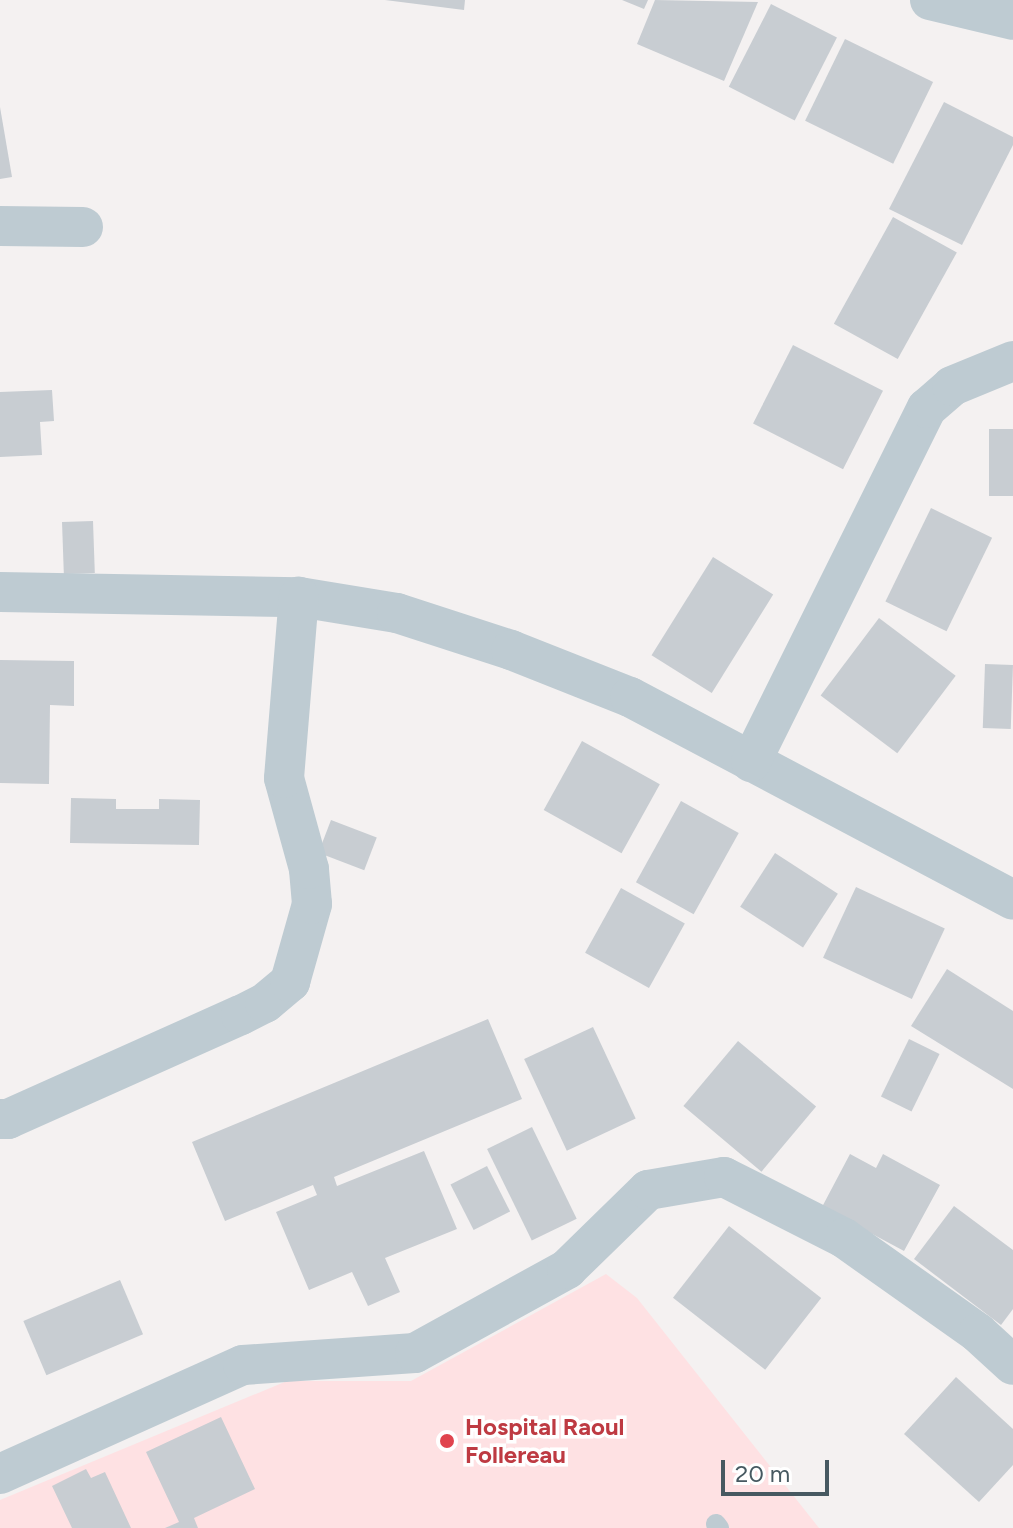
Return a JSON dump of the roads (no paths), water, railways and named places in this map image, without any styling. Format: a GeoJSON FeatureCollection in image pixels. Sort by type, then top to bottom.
{"type":"FeatureCollection","features":[{"type":"Feature","properties":{"kind":"street"},"geometry":{"type":"LineString","coordinates":[[930,0],[1013,20]]}},
{"type":"Feature","properties":{"kind":"street"},"geometry":{"type":"LineString","coordinates":[[0,226],[83,227]]}},
{"type":"Feature","properties":{"kind":"street"},"geometry":{"type":"LineString","coordinates":[[751,762],[927,408],[952,386],[1013,361]]}},
{"type":"Feature","properties":{"kind":"street"},"geometry":{"type":"LineString","coordinates":[[0,592],[299,597],[397,613],[511,650],[630,697],[1013,900]]}},
{"type":"Feature","properties":{"kind":"street"},"geometry":{"type":"LineString","coordinates":[[0,1119],[8,1119],[241,1015],[265,1003],[290,982],[312,904],[309,869],[284,778],[299,597]]}},
{"type":"Feature","properties":{"kind":"street"},"geometry":{"type":"LineString","coordinates":[[0,1474],[243,1365],[415,1353],[567,1269],[648,1190],[724,1177],[844,1238],[978,1333],[1013,1365]]}},
{"type":"Feature","properties":{"kind":"place","name":"Hospital Raoul Follereau"},"geometry":{"type":"Point","coordinates":[447,1441]}}]}
